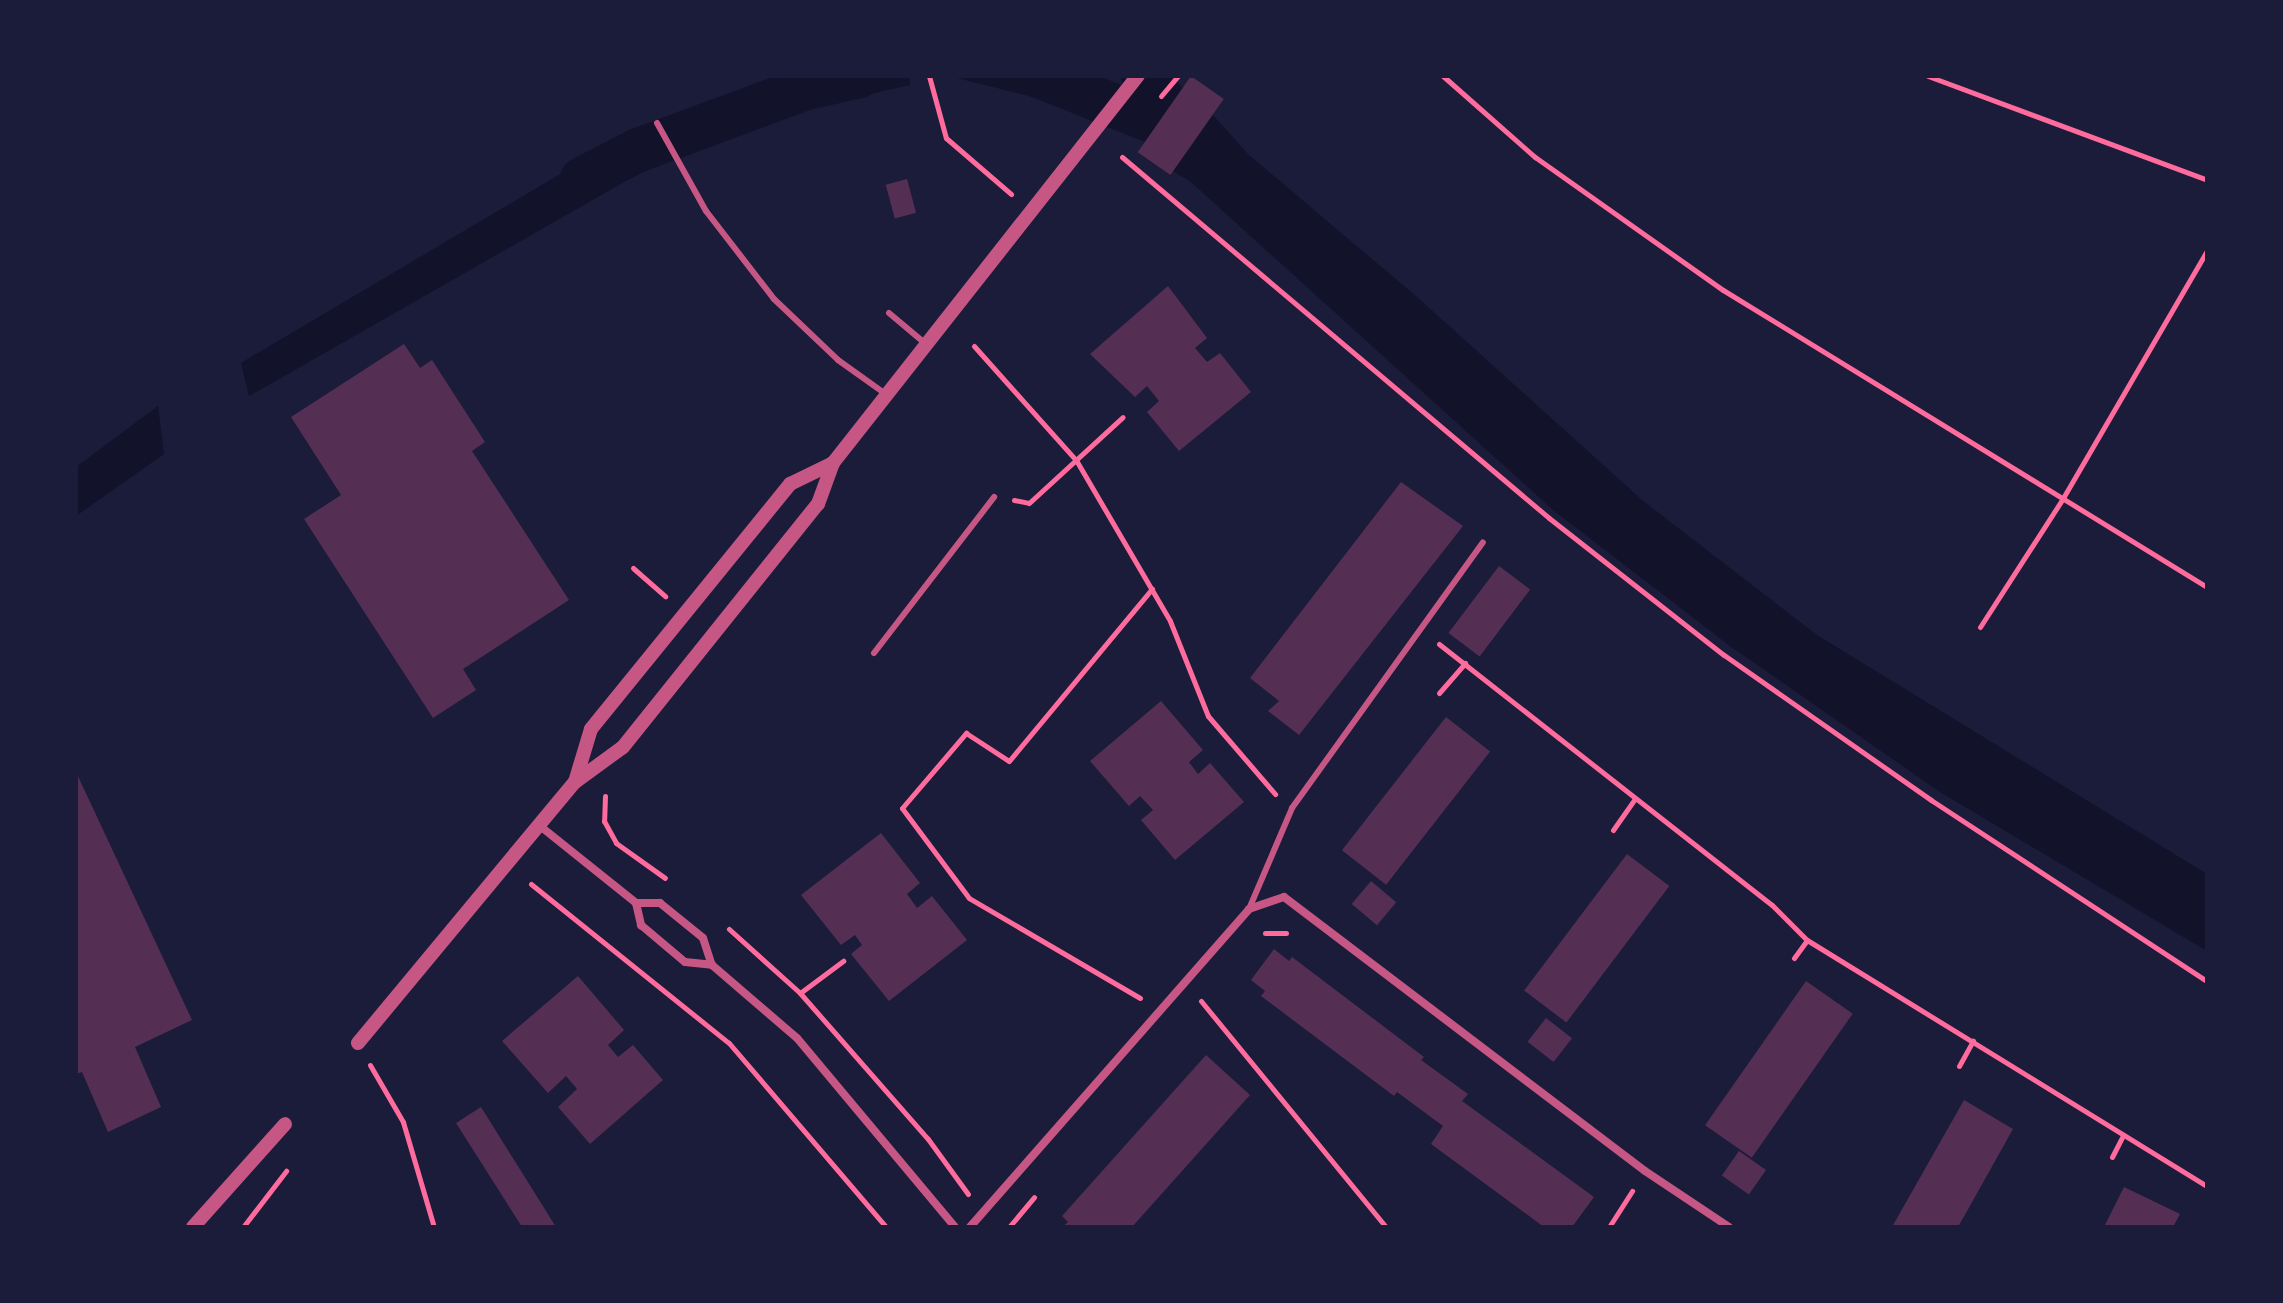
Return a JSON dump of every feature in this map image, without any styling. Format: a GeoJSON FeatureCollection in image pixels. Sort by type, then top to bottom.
{"type":"FeatureCollection","features":[{"type":"Feature","properties":{"kind":"street"},"geometry":{"type":"LineString","coordinates":[[358,1043],[575,782],[632,735],[818,504],[833,463],[1138,76]]}},
{"type":"Feature","properties":{"kind":"street"},"geometry":{"type":"LineString","coordinates":[[575,782],[591,729],[790,484],[833,463]]}},
{"type":"Feature","properties":{"kind":"street"},"geometry":{"type":"LineString","coordinates":[[540,826],[636,903],[641,925],[685,962],[712,965]]}},
{"type":"Feature","properties":{"kind":"street"},"geometry":{"type":"LineString","coordinates":[[970,1227],[1249,909],[1284,897],[1645,1171],[1729,1227]]}},
{"type":"Feature","properties":{"kind":"street"},"geometry":{"type":"LineString","coordinates":[[636,903],[660,903],[703,938],[712,965],[797,1038],[955,1227]]}},
{"type":"Feature","properties":{"kind":"street"},"geometry":{"type":"LineString","coordinates":[[193,1227],[285,1124]]}},
{"type":"Feature","properties":{"kind":"lane"},"geometry":{"type":"LineString","coordinates":[[657,123],[674,159],[706,211],[774,299],[838,360],[887,395]]}},
{"type":"Feature","properties":{"kind":"lane"},"geometry":{"type":"LineString","coordinates":[[889,313],[926,344]]}},
{"type":"Feature","properties":{"kind":"lane"},"geometry":{"type":"LineString","coordinates":[[874,653],[994,497]]}},
{"type":"Feature","properties":{"kind":"lane"},"geometry":{"type":"LineString","coordinates":[[1249,909],[1292,808],[1483,542]]}},
{"type":"Feature","properties":{"kind":"path"},"geometry":{"type":"LineString","coordinates":[[929,76],[946,138],[1030,210]]}},
{"type":"Feature","properties":{"kind":"path"},"geometry":{"type":"LineString","coordinates":[[1443,76],[1535,157],[1723,290],[2207,587]]}},
{"type":"Feature","properties":{"kind":"path"},"geometry":{"type":"LineString","coordinates":[[1928,76],[2207,180]]}},
{"type":"Feature","properties":{"kind":"path"},"geometry":{"type":"LineString","coordinates":[[1122,157],[1549,518],[1724,655],[1931,800],[2207,981]]}},
{"type":"Feature","properties":{"kind":"path"},"geometry":{"type":"LineString","coordinates":[[1980,627],[2063,498],[2207,251]]}},
{"type":"Feature","properties":{"kind":"path"},"geometry":{"type":"LineString","coordinates":[[974,346],[1076,460],[1152,589],[1208,716],[1264,785],[1292,808]]}},
{"type":"Feature","properties":{"kind":"path"},"geometry":{"type":"LineString","coordinates":[[994,497],[1029,503],[1123,417]]}},
{"type":"Feature","properties":{"kind":"path"},"geometry":{"type":"LineString","coordinates":[[633,568],[672,602]]}},
{"type":"Feature","properties":{"kind":"path"},"geometry":{"type":"LineString","coordinates":[[1144,1000],[969,898],[902,808],[966,733],[1009,761],[1152,589]]}},
{"type":"Feature","properties":{"kind":"path"},"geometry":{"type":"LineString","coordinates":[[1419,629],[1772,905],[1807,940],[2122,1137],[2207,1186]]}},
{"type":"Feature","properties":{"kind":"path"},"geometry":{"type":"LineString","coordinates":[[1439,693],[1465,663]]}},
{"type":"Feature","properties":{"kind":"path"},"geometry":{"type":"LineString","coordinates":[[1613,830],[1635,799]]}},
{"type":"Feature","properties":{"kind":"path"},"geometry":{"type":"LineString","coordinates":[[531,884],[729,1043],[886,1227]]}},
{"type":"Feature","properties":{"kind":"path"},"geometry":{"type":"LineString","coordinates":[[1255,933],[1285,932],[1298,942]]}},
{"type":"Feature","properties":{"kind":"path"},"geometry":{"type":"LineString","coordinates":[[1794,958],[1807,940]]}},
{"type":"Feature","properties":{"kind":"path"},"geometry":{"type":"LineString","coordinates":[[800,993],[843,961]]}},
{"type":"Feature","properties":{"kind":"path"},"geometry":{"type":"LineString","coordinates":[[1191,1013],[1210,990]]}},
{"type":"Feature","properties":{"kind":"path"},"geometry":{"type":"LineString","coordinates":[[1201,1001],[1386,1227]]}},
{"type":"Feature","properties":{"kind":"path"},"geometry":{"type":"LineString","coordinates":[[1959,1066],[1973,1041]]}},
{"type":"Feature","properties":{"kind":"path"},"geometry":{"type":"LineString","coordinates":[[369,1064],[403,1122],[434,1227]]}},
{"type":"Feature","properties":{"kind":"path"},"geometry":{"type":"LineString","coordinates":[[2112,1157],[2122,1137]]}},
{"type":"Feature","properties":{"kind":"path"},"geometry":{"type":"LineString","coordinates":[[243,1227],[286,1171]]}},
{"type":"Feature","properties":{"kind":"path"},"geometry":{"type":"LineString","coordinates":[[1609,1227],[1645,1171]]}},
{"type":"Feature","properties":{"kind":"path"},"geometry":{"type":"LineString","coordinates":[[1618,1185],[1643,1202]]}},
{"type":"Feature","properties":{"kind":"path"},"geometry":{"type":"LineString","coordinates":[[1009,1227],[1039,1191]]}},
{"type":"Feature","properties":{"kind":"shaded area"},"geometry":{"type":"Polygon","coordinates":[[[775,76],[909,76],[910,85],[821,105],[699,150],[677,115],[775,76]]]}},
{"type":"Feature","properties":{"kind":"shaded area"},"geometry":{"type":"Polygon","coordinates":[[[949,76],[1083,76],[1087,78],[1065,105],[949,76]]]}},
{"type":"Feature","properties":{"kind":"shaded area"},"geometry":{"type":"Polygon","coordinates":[[[1212,114],[1249,155],[1417,297],[1642,500],[1817,635],[2207,874],[2207,951],[1940,792],[1730,646],[1553,510],[1191,182],[1168,168],[1212,114]]]}},
{"type":"Feature","properties":{"kind":"shaded area"},"geometry":{"type":"Polygon","coordinates":[[[626,135],[647,169],[249,396],[241,363],[626,135]]]}},
{"type":"Feature","properties":{"kind":"shaded area"},"geometry":{"type":"Polygon","coordinates":[[[158,406],[164,454],[76,516],[76,467],[158,406]]]}},
{"type":"Feature","properties":{"kind":"building"},"geometry":{"type":"Polygon","coordinates":[[[1191,76],[1224,99],[1170,175],[1138,152],[1191,76]]]}},
{"type":"Feature","properties":{"kind":"building"},"geometry":{"type":"Polygon","coordinates":[[[907,179],[916,213],[895,219],[886,185],[907,179]]]}},
{"type":"Feature","properties":{"kind":"building"},"geometry":{"type":"Polygon","coordinates":[[[1168,286],[1207,338],[1195,348],[1207,362],[1220,353],[1251,392],[1179,451],[1147,412],[1159,401],[1147,386],[1135,397],[1090,354],[1168,286]]]}},
{"type":"Feature","properties":{"kind":"building"},"geometry":{"type":"Polygon","coordinates":[[[404,344],[420,368],[432,360],[485,442],[472,451],[569,600],[463,669],[476,690],[433,718],[304,519],[341,495],[291,417],[404,344]]]}},
{"type":"Feature","properties":{"kind":"building"},"geometry":{"type":"Polygon","coordinates":[[[1401,482],[1463,526],[1299,735],[1268,711],[1279,701],[1250,678],[1401,482]]]}},
{"type":"Feature","properties":{"kind":"building"},"geometry":{"type":"Polygon","coordinates":[[[1499,566],[1530,589],[1480,657],[1448,633],[1499,566]]]}},
{"type":"Feature","properties":{"kind":"building"},"geometry":{"type":"Polygon","coordinates":[[[1161,701],[1203,750],[1189,762],[1198,774],[1210,763],[1244,802],[1175,860],[1141,820],[1153,810],[1140,796],[1129,806],[1090,761],[1161,701]]]}},
{"type":"Feature","properties":{"kind":"building"},"geometry":{"type":"Polygon","coordinates":[[[1446,717],[1490,751],[1386,885],[1342,850],[1446,717]]]}},
{"type":"Feature","properties":{"kind":"building"},"geometry":{"type":"Polygon","coordinates":[[[76,772],[192,1020],[135,1047],[161,1107],[108,1132],[82,1072],[76,1074],[76,772]]]}},
{"type":"Feature","properties":{"kind":"building"},"geometry":{"type":"Polygon","coordinates":[[[881,833],[920,883],[907,894],[917,908],[932,896],[967,940],[889,1001],[851,954],[862,945],[855,935],[841,945],[801,895],[881,833]]]}},
{"type":"Feature","properties":{"kind":"building"},"geometry":{"type":"Polygon","coordinates":[[[1627,854],[1669,886],[1566,1022],[1524,991],[1627,854]]]}},
{"type":"Feature","properties":{"kind":"building"},"geometry":{"type":"Polygon","coordinates":[[[1371,881],[1396,902],[1377,925],[1352,904],[1371,881]]]}},
{"type":"Feature","properties":{"kind":"building"},"geometry":{"type":"Polygon","coordinates":[[[1274,949],[1289,961],[1292,957],[1424,1057],[1421,1060],[1468,1094],[1462,1101],[1594,1197],[1572,1227],[1544,1227],[1431,1144],[1443,1126],[1397,1092],[1394,1096],[1261,996],[1265,991],[1251,980],[1274,949]]]}},
{"type":"Feature","properties":{"kind":"building"},"geometry":{"type":"Polygon","coordinates":[[[578,976],[624,1030],[608,1045],[618,1057],[633,1045],[663,1080],[590,1144],[558,1107],[577,1089],[566,1076],[548,1093],[502,1041],[578,976]]]}},
{"type":"Feature","properties":{"kind":"building"},"geometry":{"type":"Polygon","coordinates":[[[1806,981],[1853,1014],[1752,1158],[1705,1125],[1806,981]]]}},
{"type":"Feature","properties":{"kind":"building"},"geometry":{"type":"Polygon","coordinates":[[[1546,1018],[1572,1038],[1554,1062],[1528,1042],[1546,1018]]]}},
{"type":"Feature","properties":{"kind":"building"},"geometry":{"type":"Polygon","coordinates":[[[1206,1055],[1250,1095],[1132,1227],[1062,1227],[1068,1222],[1062,1216],[1206,1055]]]}},
{"type":"Feature","properties":{"kind":"building"},"geometry":{"type":"Polygon","coordinates":[[[1964,1100],[2013,1129],[1958,1227],[1892,1227],[1964,1100]]]}},
{"type":"Feature","properties":{"kind":"building"},"geometry":{"type":"Polygon","coordinates":[[[481,1107],[556,1227],[522,1227],[456,1123],[481,1107]]]}},
{"type":"Feature","properties":{"kind":"building"},"geometry":{"type":"Polygon","coordinates":[[[1739,1151],[1766,1170],[1749,1195],[1722,1176],[1739,1151]]]}},
{"type":"Feature","properties":{"kind":"building"},"geometry":{"type":"Polygon","coordinates":[[[2124,1187],[2180,1214],[2173,1227],[2104,1227],[2124,1187]]]}},
{"type":"Feature","properties":{"kind":"waterway"},"geometry":{"type":"LineString","coordinates":[[582,179],[636,151],[806,88],[860,76]]}},
{"type":"Feature","properties":{"kind":"waterway"},"geometry":{"type":"LineString","coordinates":[[1039,76],[1187,135]]}},
{"type":"Feature","properties":{"kind":"waterway"},"geometry":{"type":"LineString","coordinates":[[1143,76],[1207,149]]}}]}
